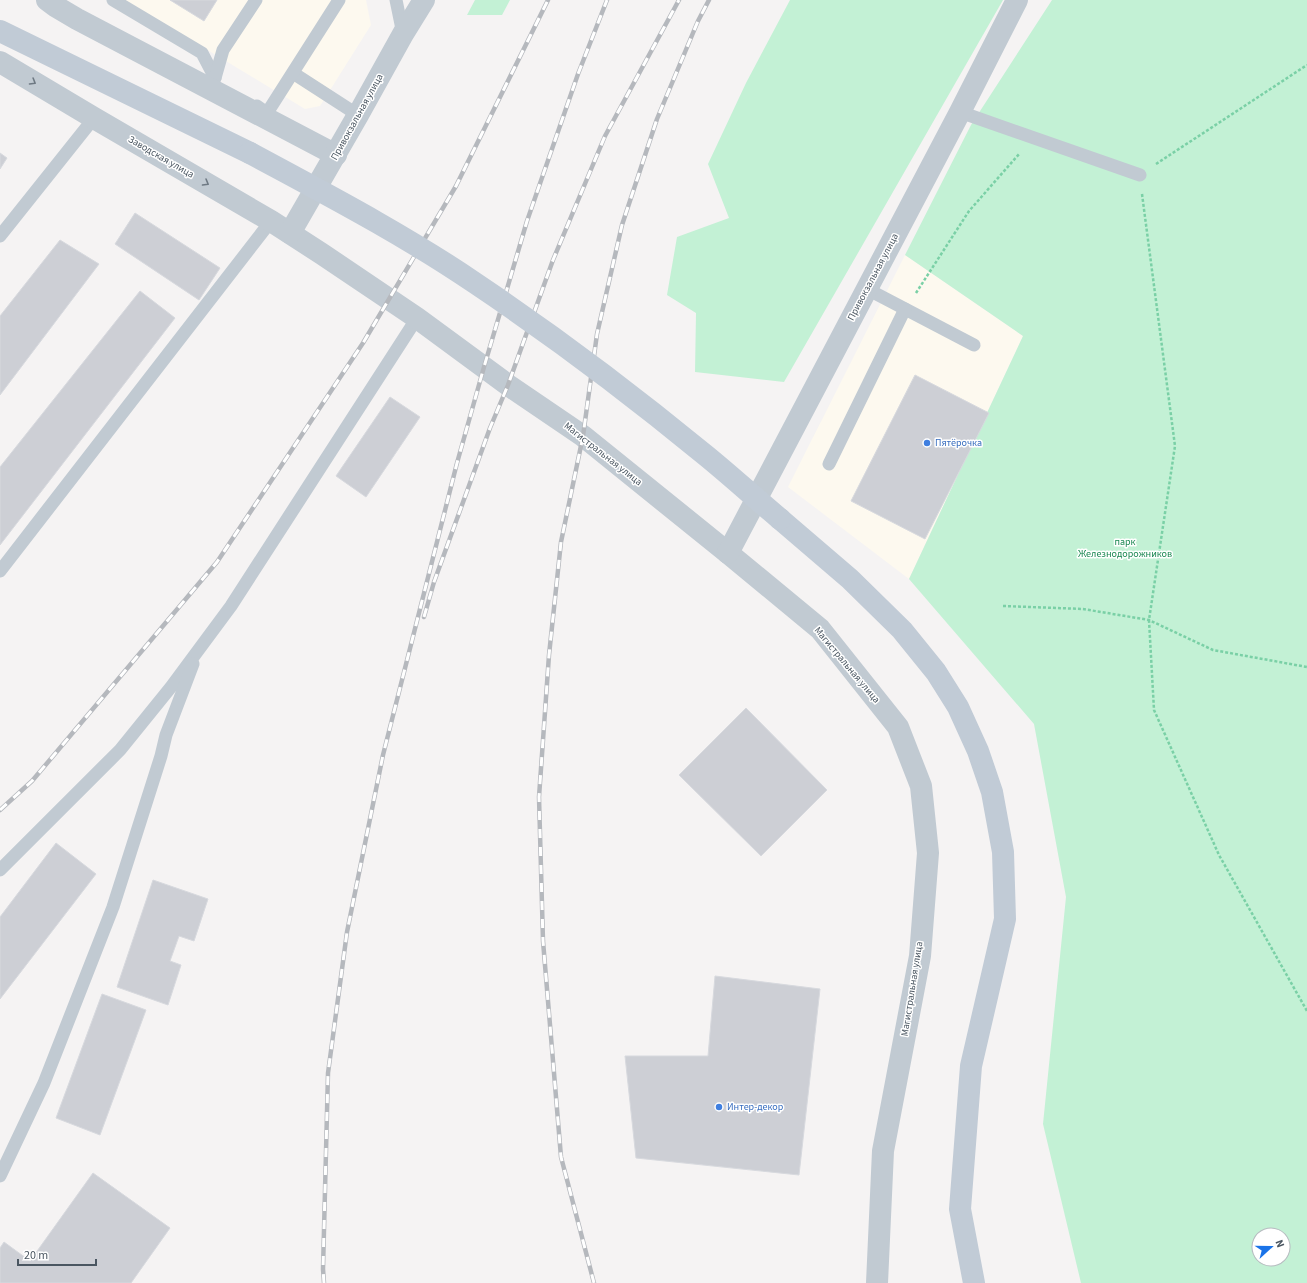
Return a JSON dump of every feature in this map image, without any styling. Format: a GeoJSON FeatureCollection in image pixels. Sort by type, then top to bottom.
{"type":"FeatureCollection","features":[{"type":"Feature","properties":{"kind":"main road"},"geometry":{"type":"LineString","coordinates":[[0,31],[250,153],[378,222],[474,282],[556,339],[705,454],[850,579],[902,630],[936,672],[958,707],[975,745],[992,792],[1003,852],[1005,919],[971,1066],[960,1209],[974,1283]]}},
{"type":"Feature","properties":{"kind":"street"},"geometry":{"type":"LineString","coordinates":[[47,0],[77,19],[212,83],[336,155]]}},
{"type":"Feature","properties":{"kind":"street","name":"Привокзальная улица"},"geometry":{"type":"LineString","coordinates":[[290,234],[403,34],[424,0]]}},
{"type":"Feature","properties":{"kind":"street","name":"Привокзальная улица"},"geometry":{"type":"LineString","coordinates":[[728,553],[960,112],[1017,0]]}},
{"type":"Feature","properties":{"kind":"street","name":"Заводская улица"},"geometry":{"type":"LineString","coordinates":[[0,62],[271,221],[322,254]]}},
{"type":"Feature","properties":{"kind":"street","name":"Магистральная улица"},"geometry":{"type":"LineString","coordinates":[[322,254],[417,318],[508,385],[583,436],[728,553],[820,629],[898,727],[921,786],[928,853],[920,956],[883,1150],[877,1283]]}},
{"type":"Feature","properties":{"kind":"lane"},"geometry":{"type":"LineString","coordinates":[[113,0],[202,53],[212,83],[267,113],[339,0]]}},
{"type":"Feature","properties":{"kind":"lane"},"geometry":{"type":"LineString","coordinates":[[212,83],[223,50],[256,0]]}},
{"type":"Feature","properties":{"kind":"lane"},"geometry":{"type":"LineString","coordinates":[[396,0],[403,34]]}},
{"type":"Feature","properties":{"kind":"lane"},"geometry":{"type":"LineString","coordinates":[[293,73],[358,116]]}},
{"type":"Feature","properties":{"kind":"lane"},"geometry":{"type":"LineString","coordinates":[[960,112],[1140,175]]}},
{"type":"Feature","properties":{"kind":"lane"},"geometry":{"type":"LineString","coordinates":[[0,236],[94,118]]}},
{"type":"Feature","properties":{"kind":"lane"},"geometry":{"type":"LineString","coordinates":[[0,571],[271,221]]}},
{"type":"Feature","properties":{"kind":"lane"},"geometry":{"type":"LineString","coordinates":[[867,289],[974,345]]}},
{"type":"Feature","properties":{"kind":"lane"},"geometry":{"type":"LineString","coordinates":[[829,464],[905,309]]}},
{"type":"Feature","properties":{"kind":"lane"},"geometry":{"type":"LineString","coordinates":[[0,870],[120,750],[199,649],[231,606],[417,318]]}},
{"type":"Feature","properties":{"kind":"lane"},"geometry":{"type":"LineString","coordinates":[[0,1176],[44,1083],[113,907],[166,735],[199,649]]}},
{"type":"Feature","properties":{"kind":"path"},"geometry":{"type":"LineString","coordinates":[[1307,65],[1140,175],[1175,446],[1149,620],[1154,710],[1219,854],[1307,1011]]}},
{"type":"Feature","properties":{"kind":"path"},"geometry":{"type":"LineString","coordinates":[[905,309],[969,211],[1034,138]]}},
{"type":"Feature","properties":{"kind":"path"},"geometry":{"type":"LineString","coordinates":[[1003,606],[1083,609],[1149,620],[1213,650],[1307,667]]}},
{"type":"Feature","properties":{"kind":"shaded area"},"geometry":{"type":"Polygon","coordinates":[[[125,0],[366,0],[371,25],[320,106],[305,109],[125,0]]]}},
{"type":"Feature","properties":{"kind":"shaded area"},"geometry":{"type":"Polygon","coordinates":[[[905,255],[1023,336],[909,579],[788,487],[905,255]]]}},
{"type":"Feature","properties":{"kind":"green space"},"geometry":{"type":"Polygon","coordinates":[[[475,0],[510,0],[502,15],[467,15],[475,0]]]}},
{"type":"Feature","properties":{"kind":"green space"},"geometry":{"type":"Polygon","coordinates":[[[790,0],[1003,0],[784,382],[695,372],[696,313],[667,295],[677,237],[729,218],[708,164],[746,83],[790,0]]]}},
{"type":"Feature","properties":{"kind":"green space","name":"парк Железнодорожников"},"geometry":{"type":"Polygon","coordinates":[[[1052,0],[1307,0],[1307,1283],[1081,1283],[1043,1124],[1066,897],[1034,724],[909,579],[1023,336],[905,255],[971,125],[1052,0]]]}},
{"type":"Feature","properties":{"kind":"building"},"geometry":{"type":"Polygon","coordinates":[[[170,0],[217,0],[204,21],[170,0]]]}},
{"type":"Feature","properties":{"kind":"building"},"geometry":{"type":"Polygon","coordinates":[[[0,153],[7,158],[0,169],[0,153]]]}},
{"type":"Feature","properties":{"kind":"building"},"geometry":{"type":"Polygon","coordinates":[[[135,213],[220,268],[199,300],[115,244],[135,213]]]}},
{"type":"Feature","properties":{"kind":"building"},"geometry":{"type":"Polygon","coordinates":[[[60,240],[99,264],[0,395],[0,316],[60,240]]]}},
{"type":"Feature","properties":{"kind":"building"},"geometry":{"type":"Polygon","coordinates":[[[140,291],[175,318],[0,545],[0,467],[140,291]]]}},
{"type":"Feature","properties":{"kind":"building","name":"Пятёрочка"},"geometry":{"type":"Polygon","coordinates":[[[915,375],[989,413],[925,539],[851,501],[915,375]]]}},
{"type":"Feature","properties":{"kind":"building"},"geometry":{"type":"Polygon","coordinates":[[[390,397],[420,417],[366,497],[336,476],[390,397]]]}},
{"type":"Feature","properties":{"kind":"building"},"geometry":{"type":"Polygon","coordinates":[[[746,708],[827,790],[761,856],[679,775],[746,708]]]}},
{"type":"Feature","properties":{"kind":"building"},"geometry":{"type":"Polygon","coordinates":[[[56,843],[96,874],[0,999],[0,917],[56,843]]]}},
{"type":"Feature","properties":{"kind":"building"},"geometry":{"type":"Polygon","coordinates":[[[153,880],[208,899],[194,941],[179,936],[170,961],[181,965],[168,1005],[117,987],[153,880]]]}},
{"type":"Feature","properties":{"kind":"building","name":"Интер-декор"},"geometry":{"type":"Polygon","coordinates":[[[715,976],[820,989],[799,1175],[636,1158],[625,1056],[708,1056],[715,976]]]}},
{"type":"Feature","properties":{"kind":"building"},"geometry":{"type":"Polygon","coordinates":[[[102,994],[146,1010],[100,1135],[56,1118],[102,994]]]}},
{"type":"Feature","properties":{"kind":"building"},"geometry":{"type":"Polygon","coordinates":[[[93,1173],[170,1228],[131,1283],[0,1283],[0,1248],[4,1242],[30,1261],[93,1173]]]}},
{"type":"Feature","properties":{"kind":"railway"},"geometry":{"type":"LineString","coordinates":[[0,810],[32,781],[217,562],[363,343],[456,186],[548,0]]}},
{"type":"Feature","properties":{"kind":"railway"},"geometry":{"type":"LineString","coordinates":[[324,1283],[323,1269],[328,1073],[347,932],[383,755],[457,463],[527,221],[578,74],[607,0]]}},
{"type":"Feature","properties":{"kind":"railway"},"geometry":{"type":"LineString","coordinates":[[424,617],[434,582],[553,260],[605,136],[679,0]]}},
{"type":"Feature","properties":{"kind":"railway"},"geometry":{"type":"LineString","coordinates":[[594,1283],[561,1157],[543,941],[539,797],[549,655],[561,542],[583,436],[597,334],[622,225],[657,119],[698,21],[709,0]]}},
{"type":"Feature","properties":{"kind":"place","name":"Пятёрочка"},"geometry":{"type":"Point","coordinates":[927,443]}},
{"type":"Feature","properties":{"kind":"place","name":"Интер-декор"},"geometry":{"type":"Point","coordinates":[719,1107]}}]}
